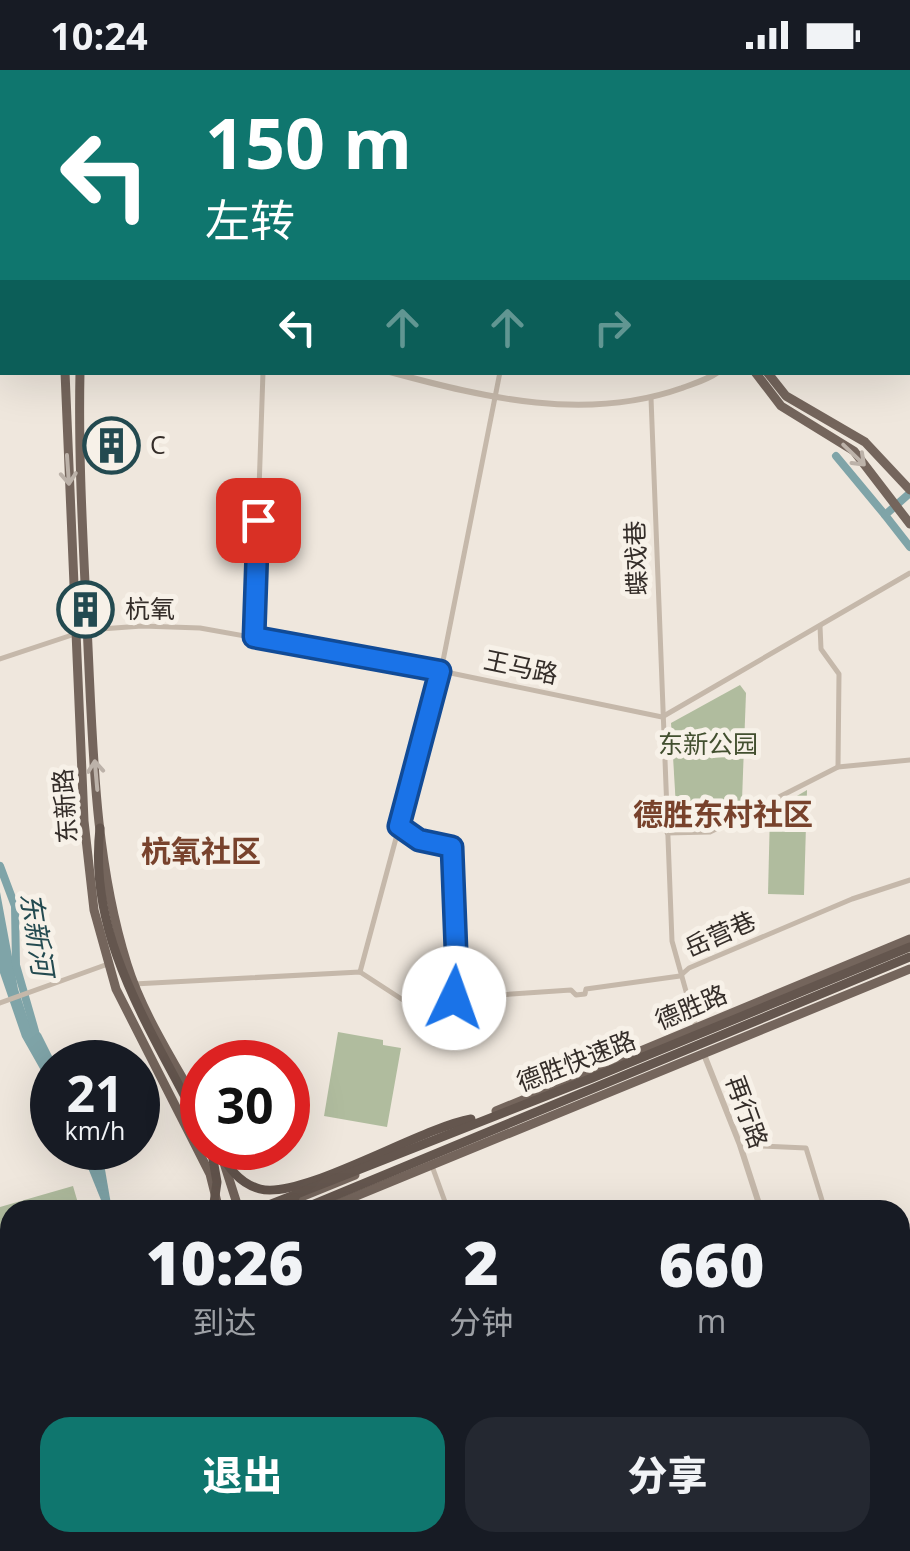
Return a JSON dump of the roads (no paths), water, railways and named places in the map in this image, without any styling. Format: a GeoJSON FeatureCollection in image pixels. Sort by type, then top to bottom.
{"type":"FeatureCollection","features":[{"type":"Feature","properties":{"kind":"highway"},"geometry":{"type":"LineString","coordinates":[[100,828],[97,876],[109,932],[130,992],[180,1088]]}},
{"type":"Feature","properties":{"kind":"highway","name":"德胜快速路"},"geometry":{"type":"LineString","coordinates":[[281,1200],[592,1078],[910,943]]}},
{"type":"Feature","properties":{"kind":"highway","name":"德胜快速路"},"geometry":{"type":"LineString","coordinates":[[324,1200],[910,957]]}},
{"type":"Feature","properties":{"kind":"highway"},"geometry":{"type":"LineString","coordinates":[[231,1170],[259,1189],[283,1190],[451,1124],[488,1116]]}},
{"type":"Feature","properties":{"kind":"highway"},"geometry":{"type":"LineString","coordinates":[[217,1170],[217,1200]]}},
{"type":"Feature","properties":{"kind":"highway"},"geometry":{"type":"LineString","coordinates":[[292,1200],[320,1178]]}},
{"type":"Feature","properties":{"kind":"main road","name":"东新路"},"geometry":{"type":"LineString","coordinates":[[64,375],[84,821],[94,910],[116,990],[210,1174],[214,1200]]}},
{"type":"Feature","properties":{"kind":"main road","name":"东新路"},"geometry":{"type":"LineString","coordinates":[[80,375],[88,630],[100,828],[111,900],[134,984],[180,1071]]}},
{"type":"Feature","properties":{"kind":"main road"},"geometry":{"type":"LineString","coordinates":[[757,375],[780,406],[854,451],[910,524]]}},
{"type":"Feature","properties":{"kind":"main road"},"geometry":{"type":"LineString","coordinates":[[769,375],[786,396],[865,442],[909,489]]}},
{"type":"Feature","properties":{"kind":"main road","name":"德胜路"},"geometry":{"type":"LineString","coordinates":[[292,1200],[696,1027],[910,943]]}},
{"type":"Feature","properties":{"kind":"main road","name":"德胜路"},"geometry":{"type":"LineString","coordinates":[[346,1200],[910,969]]}},
{"type":"Feature","properties":{"kind":"main road"},"geometry":{"type":"LineString","coordinates":[[224,1170],[235,1200]]}},
{"type":"Feature","properties":{"kind":"street"},"geometry":{"type":"LineString","coordinates":[[254,637],[264,375]]}},
{"type":"Feature","properties":{"kind":"street"},"geometry":{"type":"LineString","coordinates":[[402,375],[494,398],[596,406],[651,398],[710,375]]}},
{"type":"Feature","properties":{"kind":"street"},"geometry":{"type":"LineString","coordinates":[[134,984],[360,972],[440,671],[499,375]]}},
{"type":"Feature","properties":{"kind":"street","name":"蝶戏巷"},"geometry":{"type":"LineString","coordinates":[[651,398],[672,941],[696,1027]]}},
{"type":"Feature","properties":{"kind":"street"},"geometry":{"type":"LineString","coordinates":[[662,718],[910,574]]}},
{"type":"Feature","properties":{"kind":"street","name":"王马路"},"geometry":{"type":"LineString","coordinates":[[88,630],[184,626],[440,671],[662,718]]}},
{"type":"Feature","properties":{"kind":"street"},"geometry":{"type":"LineString","coordinates":[[820,626],[821,649],[839,674],[838,767]]}},
{"type":"Feature","properties":{"kind":"street"},"geometry":{"type":"LineString","coordinates":[[0,659],[76,634]]}},
{"type":"Feature","properties":{"kind":"street"},"geometry":{"type":"LineString","coordinates":[[666,832],[710,832],[838,767],[910,760]]}},
{"type":"Feature","properties":{"kind":"street"},"geometry":{"type":"LineString","coordinates":[[399,826],[419,840],[452,847],[454,998]]}},
{"type":"Feature","properties":{"kind":"street","name":"岳营巷"},"geometry":{"type":"LineString","coordinates":[[360,972],[403,1000],[570,990],[576,995],[584,994],[586,989],[680,976],[689,968],[852,899],[910,880]]}},
{"type":"Feature","properties":{"kind":"street"},"geometry":{"type":"LineString","coordinates":[[0,1003],[108,964]]}},
{"type":"Feature","properties":{"kind":"street","name":"再行路"},"geometry":{"type":"LineString","coordinates":[[696,1027],[758,1200]]}},
{"type":"Feature","properties":{"kind":"street"},"geometry":{"type":"LineString","coordinates":[[740,1145],[806,1148],[822,1200]]}},
{"type":"Feature","properties":{"kind":"street"},"geometry":{"type":"LineString","coordinates":[[432,1164],[445,1200]]}},
{"type":"Feature","properties":{"kind":"water"},"geometry":{"type":"Polygon","coordinates":[[[0,892],[18,989],[28,1019],[44,1040],[30,1040],[30,1051],[22,1037],[0,973],[0,892]]]}},
{"type":"Feature","properties":{"kind":"water"},"geometry":{"type":"Polygon","coordinates":[[[89,1170],[105,1170],[110,1200],[101,1200],[89,1170]]]}},
{"type":"Feature","properties":{"kind":"waterway"},"geometry":{"type":"LineString","coordinates":[[836,456],[885,515]]}},
{"type":"Feature","properties":{"kind":"waterway"},"geometry":{"type":"LineString","coordinates":[[910,493],[885,515],[910,547]]}},
{"type":"Feature","properties":{"kind":"waterway","name":"东新河"},"geometry":{"type":"LineString","coordinates":[[0,866],[15,906],[16,965],[35,1031]]}},
{"type":"Feature","properties":{"kind":"place","name":"C"},"geometry":{"type":"Point","coordinates":[111,445]}},
{"type":"Feature","properties":{"kind":"place","name":"杭氧"},"geometry":{"type":"Point","coordinates":[86,609]}},
{"type":"Feature","properties":{"kind":"district","name":"德胜东村社区"},"geometry":{"type":"Point","coordinates":[723,815]}},
{"type":"Feature","properties":{"kind":"district","name":"杭氧社区"},"geometry":{"type":"Point","coordinates":[201,852]}},
{"type":"Feature","properties":{"kind":"park label","name":"东新公园"},"geometry":{"type":"Point","coordinates":[708,744]}}]}
